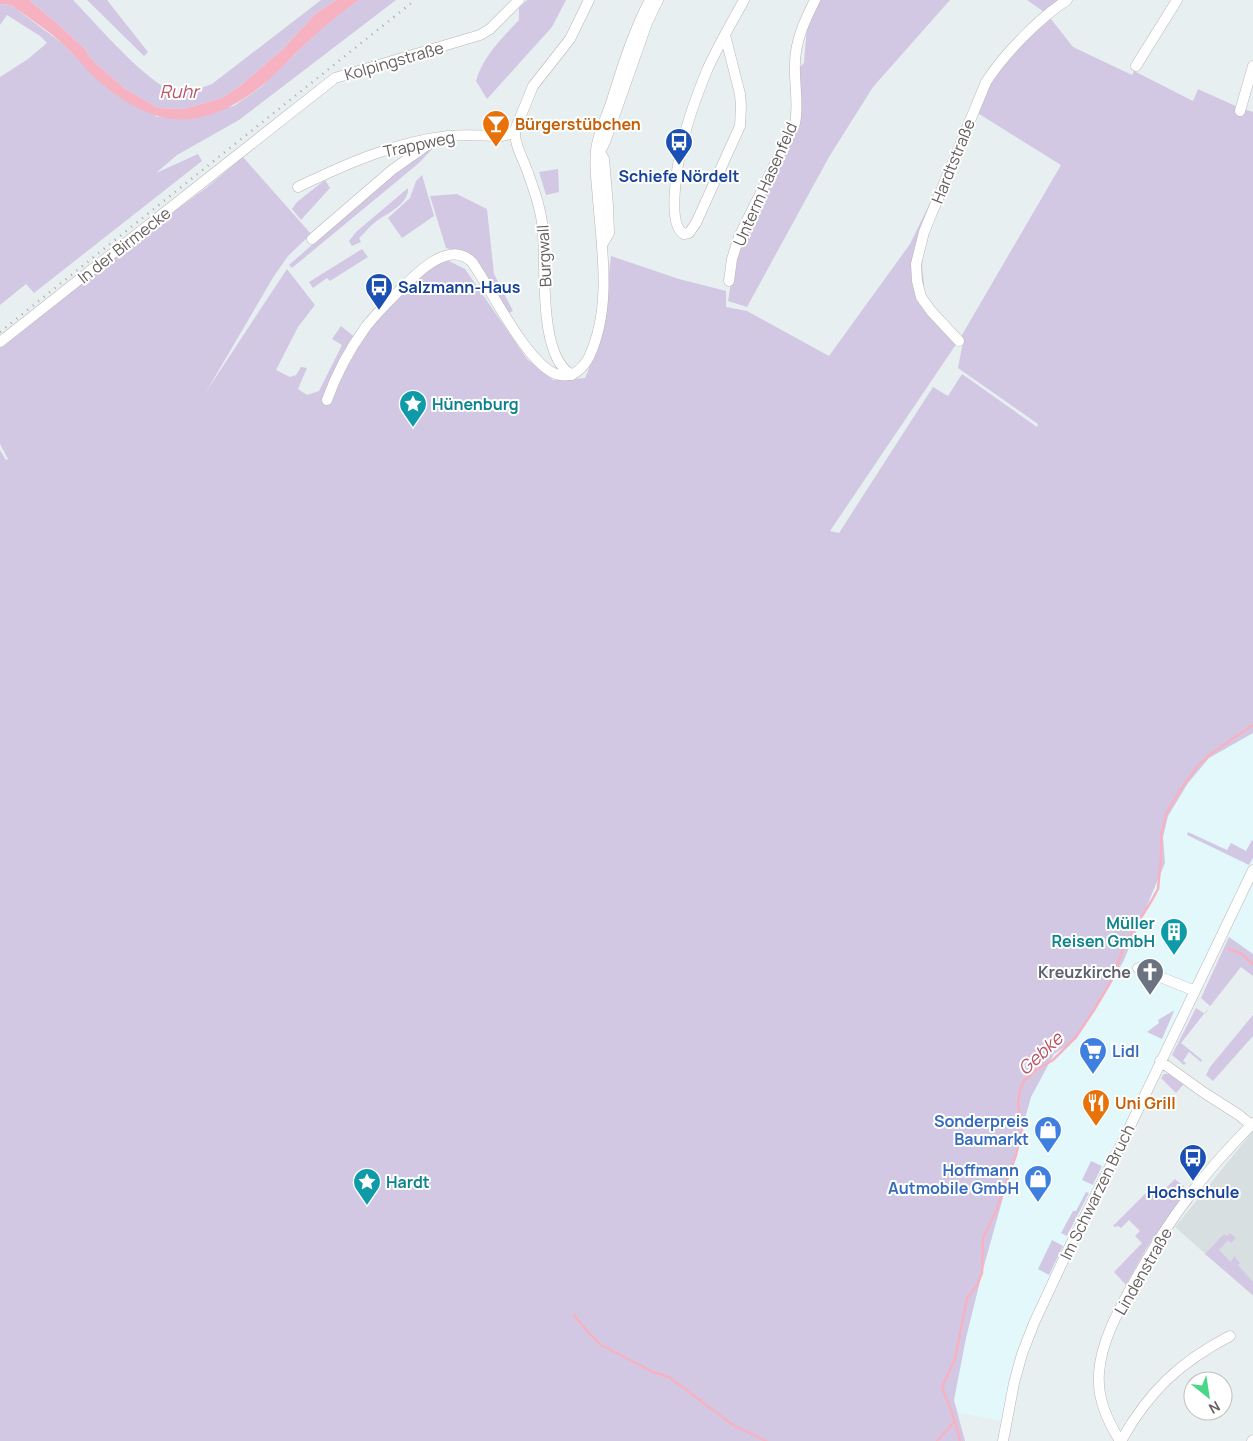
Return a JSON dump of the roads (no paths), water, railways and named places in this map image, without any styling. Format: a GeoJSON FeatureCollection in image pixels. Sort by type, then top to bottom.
{"type":"FeatureCollection","features":[{"type":"Feature","properties":{"kind":"street","name":"Kolpingstraße"},"geometry":{"type":"LineString","coordinates":[[248,147],[339,76],[480,36],[519,0]]}},
{"type":"Feature","properties":{"kind":"street"},"geometry":{"type":"LineString","coordinates":[[515,130],[533,86],[566,44],[589,0]]}},
{"type":"Feature","properties":{"kind":"street"},"geometry":{"type":"LineString","coordinates":[[327,400],[338,372],[369,322],[423,269],[438,259],[453,254],[464,256],[472,262],[528,350],[543,366],[572,375],[579,371],[586,362],[595,342],[603,290],[602,245],[596,167],[630,47],[641,17],[650,0]]}},
{"type":"Feature","properties":{"kind":"street"},"geometry":{"type":"LineString","coordinates":[[601,151],[647,23],[658,0]]}},
{"type":"Feature","properties":{"kind":"street"},"geometry":{"type":"LineString","coordinates":[[725,35],[740,94],[740,126],[696,223],[689,233],[686,234],[679,228],[675,194],[682,146],[704,79],[725,35],[744,0]]}},
{"type":"Feature","properties":{"kind":"street","name":"Unterm Hasenfeld"},"geometry":{"type":"LineString","coordinates":[[730,281],[732,259],[738,237],[794,123],[796,110],[796,52],[802,28],[815,0]]}},
{"type":"Feature","properties":{"kind":"street","name":"Hardtstraße"},"geometry":{"type":"LineString","coordinates":[[959,341],[931,311],[921,297],[916,272],[920,243],[986,82],[1002,61],[1040,20],[1067,0]]}},
{"type":"Feature","properties":{"kind":"street"},"geometry":{"type":"LineString","coordinates":[[1136,66],[1176,0]]}},
{"type":"Feature","properties":{"kind":"street"},"geometry":{"type":"LineString","coordinates":[[1240,111],[1253,66]]}},
{"type":"Feature","properties":{"kind":"street","name":"Trappweg"},"geometry":{"type":"LineString","coordinates":[[298,187],[379,152],[408,144],[459,136],[502,136],[510,134],[515,130]]}},
{"type":"Feature","properties":{"kind":"street","name":"Burgwall"},"geometry":{"type":"LineString","coordinates":[[515,130],[515,136],[542,219],[548,327],[557,369]]}},
{"type":"Feature","properties":{"kind":"street"},"geometry":{"type":"LineString","coordinates":[[502,136],[519,149]]}},
{"type":"Feature","properties":{"kind":"street"},"geometry":{"type":"LineString","coordinates":[[312,239],[392,170],[438,138]]}},
{"type":"Feature","properties":{"kind":"street","name":"In der Birmecke"},"geometry":{"type":"LineString","coordinates":[[0,342],[248,147]]}},
{"type":"Feature","properties":{"kind":"street","name":"Im Schwarzen Bruch"},"geometry":{"type":"LineString","coordinates":[[1003,1441],[1014,1383],[1022,1354],[1034,1323],[1253,870]]}},
{"type":"Feature","properties":{"kind":"street"},"geometry":{"type":"LineString","coordinates":[[1138,968],[1195,991]]}},
{"type":"Feature","properties":{"kind":"street"},"geometry":{"type":"LineString","coordinates":[[1160,1061],[1252,1124]]}},
{"type":"Feature","properties":{"kind":"street","name":"Lindenstraße"},"geometry":{"type":"LineString","coordinates":[[1120,1441],[1106,1416],[1099,1384],[1099,1370],[1103,1350],[1112,1328],[1123,1302],[1146,1260],[1174,1217],[1203,1178],[1252,1124]]}},
{"type":"Feature","properties":{"kind":"street"},"geometry":{"type":"LineString","coordinates":[[1120,1441],[1153,1395],[1177,1369],[1204,1350],[1230,1336]]}},
{"type":"Feature","properties":{"kind":"waterway","name":"Gebke"},"geometry":{"type":"LineString","coordinates":[[960,1441],[955,1421],[942,1387],[955,1359],[967,1298],[977,1285],[982,1273],[983,1238],[996,1211],[1016,1155],[1022,1130],[1018,1103],[1020,1090],[1024,1081],[1036,1070],[1053,1060],[1076,1037],[1113,978],[1125,943],[1158,889],[1161,836],[1166,814],[1181,789],[1197,767],[1209,755],[1253,725]]}},
{"type":"Feature","properties":{"kind":"waterway"},"geometry":{"type":"LineString","coordinates":[[1229,949],[1242,954],[1253,964]]}},
{"type":"Feature","properties":{"kind":"waterway"},"geometry":{"type":"LineString","coordinates":[[574,1315],[601,1345],[653,1372],[669,1377],[733,1425],[766,1441]]}},
{"type":"Feature","properties":{"kind":"waterway"},"geometry":{"type":"LineString","coordinates":[[937,1441],[955,1421]]}},
{"type":"Feature","properties":{"kind":"railway"},"geometry":{"type":"LineString","coordinates":[[0,332],[415,0]]}},
{"type":"Feature","properties":{"kind":"place","name":"Bürgerstübchen"},"geometry":{"type":"Point","coordinates":[496,148]}},
{"type":"Feature","properties":{"kind":"place","name":"Schiefe Nördelt"},"geometry":{"type":"Point","coordinates":[679,166]}},
{"type":"Feature","properties":{"kind":"place","name":"Salzmann-Haus"},"geometry":{"type":"Point","coordinates":[379,311]}},
{"type":"Feature","properties":{"kind":"place","name":"Hünenburg"},"geometry":{"type":"Point","coordinates":[413,428]}},
{"type":"Feature","properties":{"kind":"place","name":"Müller Reisen GmbH"},"geometry":{"type":"Point","coordinates":[1174,956]}},
{"type":"Feature","properties":{"kind":"place","name":"Kreuzkirche"},"geometry":{"type":"Point","coordinates":[1150,996]}},
{"type":"Feature","properties":{"kind":"place","name":"Lidl"},"geometry":{"type":"Point","coordinates":[1093,1075]}},
{"type":"Feature","properties":{"kind":"place","name":"Uni Grill"},"geometry":{"type":"Point","coordinates":[1096,1127]}},
{"type":"Feature","properties":{"kind":"place","name":"Sonderpreis Baumarkt"},"geometry":{"type":"Point","coordinates":[1048,1154]}},
{"type":"Feature","properties":{"kind":"place","name":"Hochschule"},"geometry":{"type":"Point","coordinates":[1193,1182]}},
{"type":"Feature","properties":{"kind":"place","name":"Hoffmann Autmobile GmbH"},"geometry":{"type":"Point","coordinates":[1038,1203]}},
{"type":"Feature","properties":{"kind":"place","name":"Hardt"},"geometry":{"type":"Point","coordinates":[367,1206]}},
{"type":"Feature","properties":{"kind":"water label","name":"Ruhr"},"geometry":{"type":"Point","coordinates":[179,91]}}]}
